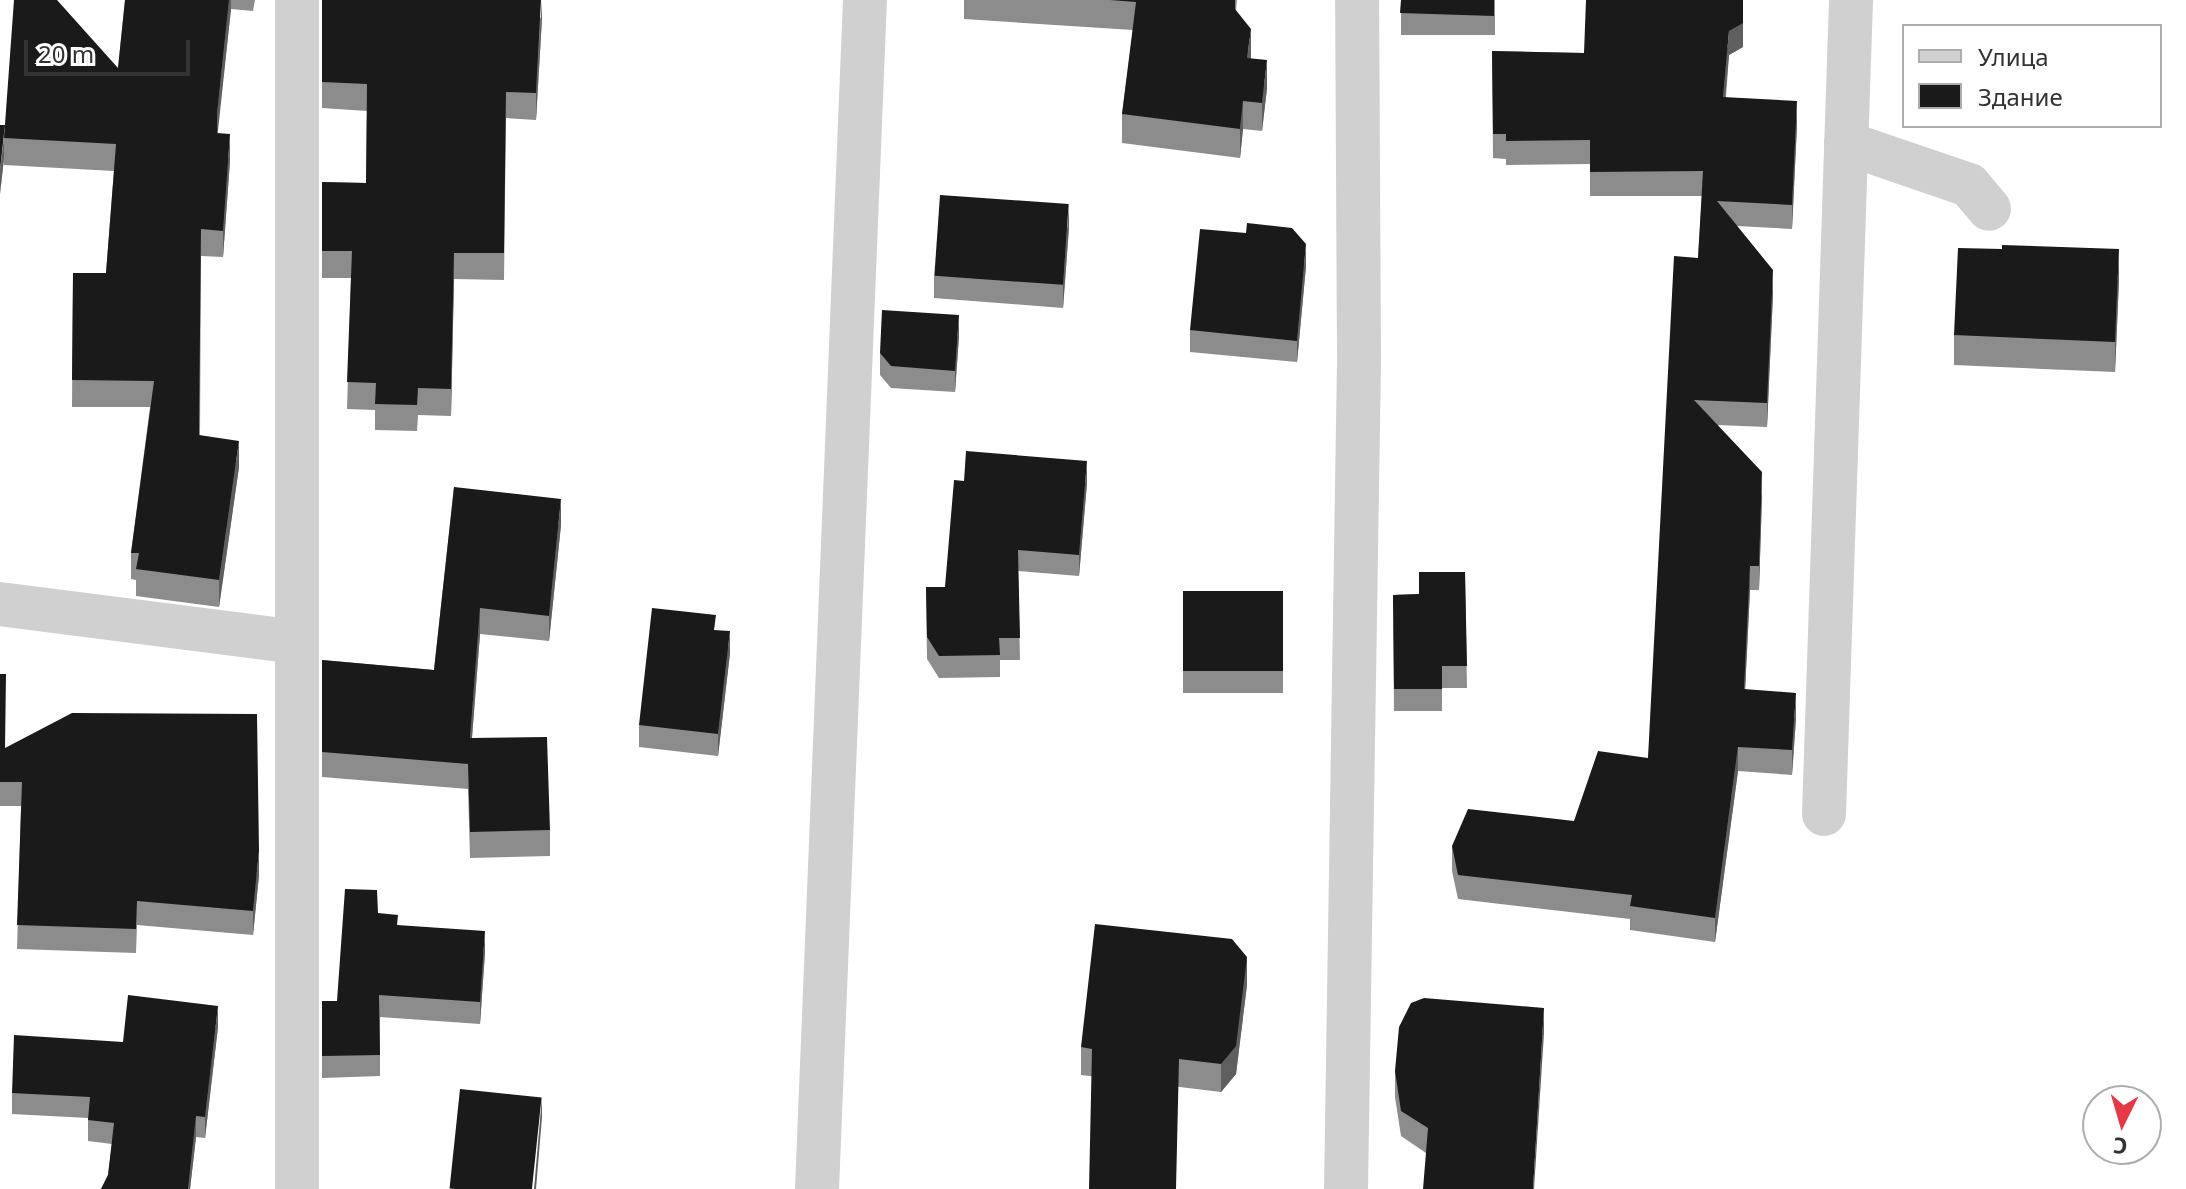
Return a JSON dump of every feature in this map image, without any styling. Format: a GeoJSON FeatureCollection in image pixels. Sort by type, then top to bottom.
{"type":"FeatureCollection","features":[{"type":"Feature","properties":{"kind":"street"},"geometry":{"type":"LineString","coordinates":[[297,0],[297,1189]]}},
{"type":"Feature","properties":{"kind":"street"},"geometry":{"type":"LineString","coordinates":[[817,1189],[865,0]]}},
{"type":"Feature","properties":{"kind":"street"},"geometry":{"type":"LineString","coordinates":[[1346,1189],[1359,358],[1357,0]]}},
{"type":"Feature","properties":{"kind":"street"},"geometry":{"type":"LineString","coordinates":[[1824,814],[1851,0]]}},
{"type":"Feature","properties":{"kind":"street"},"geometry":{"type":"LineString","coordinates":[[1846,143],[1969,185],[1989,209]]}},
{"type":"Feature","properties":{"kind":"street"},"geometry":{"type":"LineString","coordinates":[[0,604],[295,642]]}},
{"type":"Feature","properties":{"kind":"building"},"geometry":{"type":"Polygon","coordinates":[[[14,0],[57,0],[118,68],[125,0],[229,0],[217,114],[217,133],[230,134],[223,231],[201,229],[199,435],[239,441],[219,580],[136,569],[139,553],[131,553],[154,381],[72,380],[73,273],[106,273],[116,144],[4,138],[14,0]]]}},
{"type":"Feature","properties":{"kind":"building"},"geometry":{"type":"Polygon","coordinates":[[[322,0],[541,0],[536,93],[506,92],[504,253],[454,253],[451,389],[418,388],[417,405],[375,404],[376,383],[347,382],[352,251],[322,251],[322,182],[366,183],[367,84],[322,82],[322,0]]]}},
{"type":"Feature","properties":{"kind":"building"},"geometry":{"type":"Polygon","coordinates":[[[1110,0],[1235,0],[1235,9],[1251,29],[1247,58],[1267,60],[1262,103],[1243,101],[1240,129],[1122,114],[1136,2],[1110,0]]]}},
{"type":"Feature","properties":{"kind":"building"},"geometry":{"type":"Polygon","coordinates":[[[1401,0],[1494,0],[1494,16],[1400,13],[1401,0]]]}},
{"type":"Feature","properties":{"kind":"building"},"geometry":{"type":"Polygon","coordinates":[[[1586,0],[1743,0],[1743,23],[1729,31],[1723,97],[1797,101],[1792,205],[1717,201],[1773,270],[1767,403],[1694,400],[1762,472],[1759,566],[1750,566],[1744,689],[1796,693],[1792,750],[1738,747],[1715,918],[1630,906],[1632,895],[1458,875],[1452,846],[1468,809],[1574,821],[1598,751],[1648,758],[1674,256],[1698,258],[1703,171],[1590,172],[1590,140],[1506,141],[1506,134],[1493,134],[1492,51],[1584,53],[1586,0]]]}},
{"type":"Feature","properties":{"kind":"building"},"geometry":{"type":"Polygon","coordinates":[[[0,125],[5,125],[0,170],[0,125]]]}},
{"type":"Feature","properties":{"kind":"building"},"geometry":{"type":"Polygon","coordinates":[[[940,195],[1069,204],[1063,285],[934,276],[940,195]]]}},
{"type":"Feature","properties":{"kind":"building"},"geometry":{"type":"Polygon","coordinates":[[[1247,223],[1292,228],[1306,244],[1297,341],[1190,330],[1200,229],[1246,233],[1247,223]]]}},
{"type":"Feature","properties":{"kind":"building"},"geometry":{"type":"Polygon","coordinates":[[[2002,245],[2119,249],[2115,342],[1954,335],[1958,248],[2002,249],[2002,245]]]}},
{"type":"Feature","properties":{"kind":"building"},"geometry":{"type":"Polygon","coordinates":[[[882,310],[959,315],[955,371],[891,366],[880,353],[882,310]]]}},
{"type":"Feature","properties":{"kind":"building"},"geometry":{"type":"Polygon","coordinates":[[[966,451],[1087,461],[1079,555],[1018,550],[1020,638],[999,638],[1000,655],[939,656],[927,637],[926,587],[945,587],[954,480],[964,481],[966,451]]]}},
{"type":"Feature","properties":{"kind":"building"},"geometry":{"type":"Polygon","coordinates":[[[454,487],[561,499],[549,616],[480,608],[470,738],[547,737],[550,830],[470,832],[468,764],[322,752],[322,660],[434,670],[454,487]]]}},
{"type":"Feature","properties":{"kind":"building"},"geometry":{"type":"Polygon","coordinates":[[[1419,572],[1465,572],[1467,666],[1442,666],[1442,689],[1394,689],[1393,595],[1419,594],[1419,572]]]}},
{"type":"Feature","properties":{"kind":"building"},"geometry":{"type":"Polygon","coordinates":[[[1183,591],[1283,591],[1283,671],[1183,671],[1183,591]]]}},
{"type":"Feature","properties":{"kind":"building"},"geometry":{"type":"Polygon","coordinates":[[[652,608],[716,615],[714,630],[730,631],[718,734],[639,725],[652,608]]]}},
{"type":"Feature","properties":{"kind":"building"},"geometry":{"type":"Polygon","coordinates":[[[0,674],[6,674],[5,748],[72,713],[257,714],[259,851],[253,911],[137,901],[136,929],[17,925],[22,782],[0,782],[0,674]]]}},
{"type":"Feature","properties":{"kind":"building"},"geometry":{"type":"Polygon","coordinates":[[[345,889],[377,890],[378,913],[398,915],[397,925],[485,931],[480,1002],[379,995],[380,1055],[322,1056],[322,1001],[337,1001],[345,889]]]}},
{"type":"Feature","properties":{"kind":"building"},"geometry":{"type":"Polygon","coordinates":[[[1095,924],[1232,939],[1247,957],[1236,1046],[1221,1064],[1179,1059],[1176,1189],[1089,1189],[1092,1049],[1081,1047],[1095,924]]]}},
{"type":"Feature","properties":{"kind":"building"},"geometry":{"type":"Polygon","coordinates":[[[128,995],[218,1006],[205,1117],[196,1116],[188,1189],[101,1189],[108,1175],[114,1123],[88,1120],[90,1097],[12,1093],[14,1035],[123,1042],[128,995]]]}},
{"type":"Feature","properties":{"kind":"building"},"geometry":{"type":"Polygon","coordinates":[[[1424,998],[1544,1008],[1533,1189],[1423,1189],[1428,1128],[1401,1111],[1395,1071],[1399,1027],[1411,1003],[1424,998]]]}},
{"type":"Feature","properties":{"kind":"building"},"geometry":{"type":"Polygon","coordinates":[[[460,1089],[542,1098],[532,1189],[450,1188],[460,1089]]]}}]}
